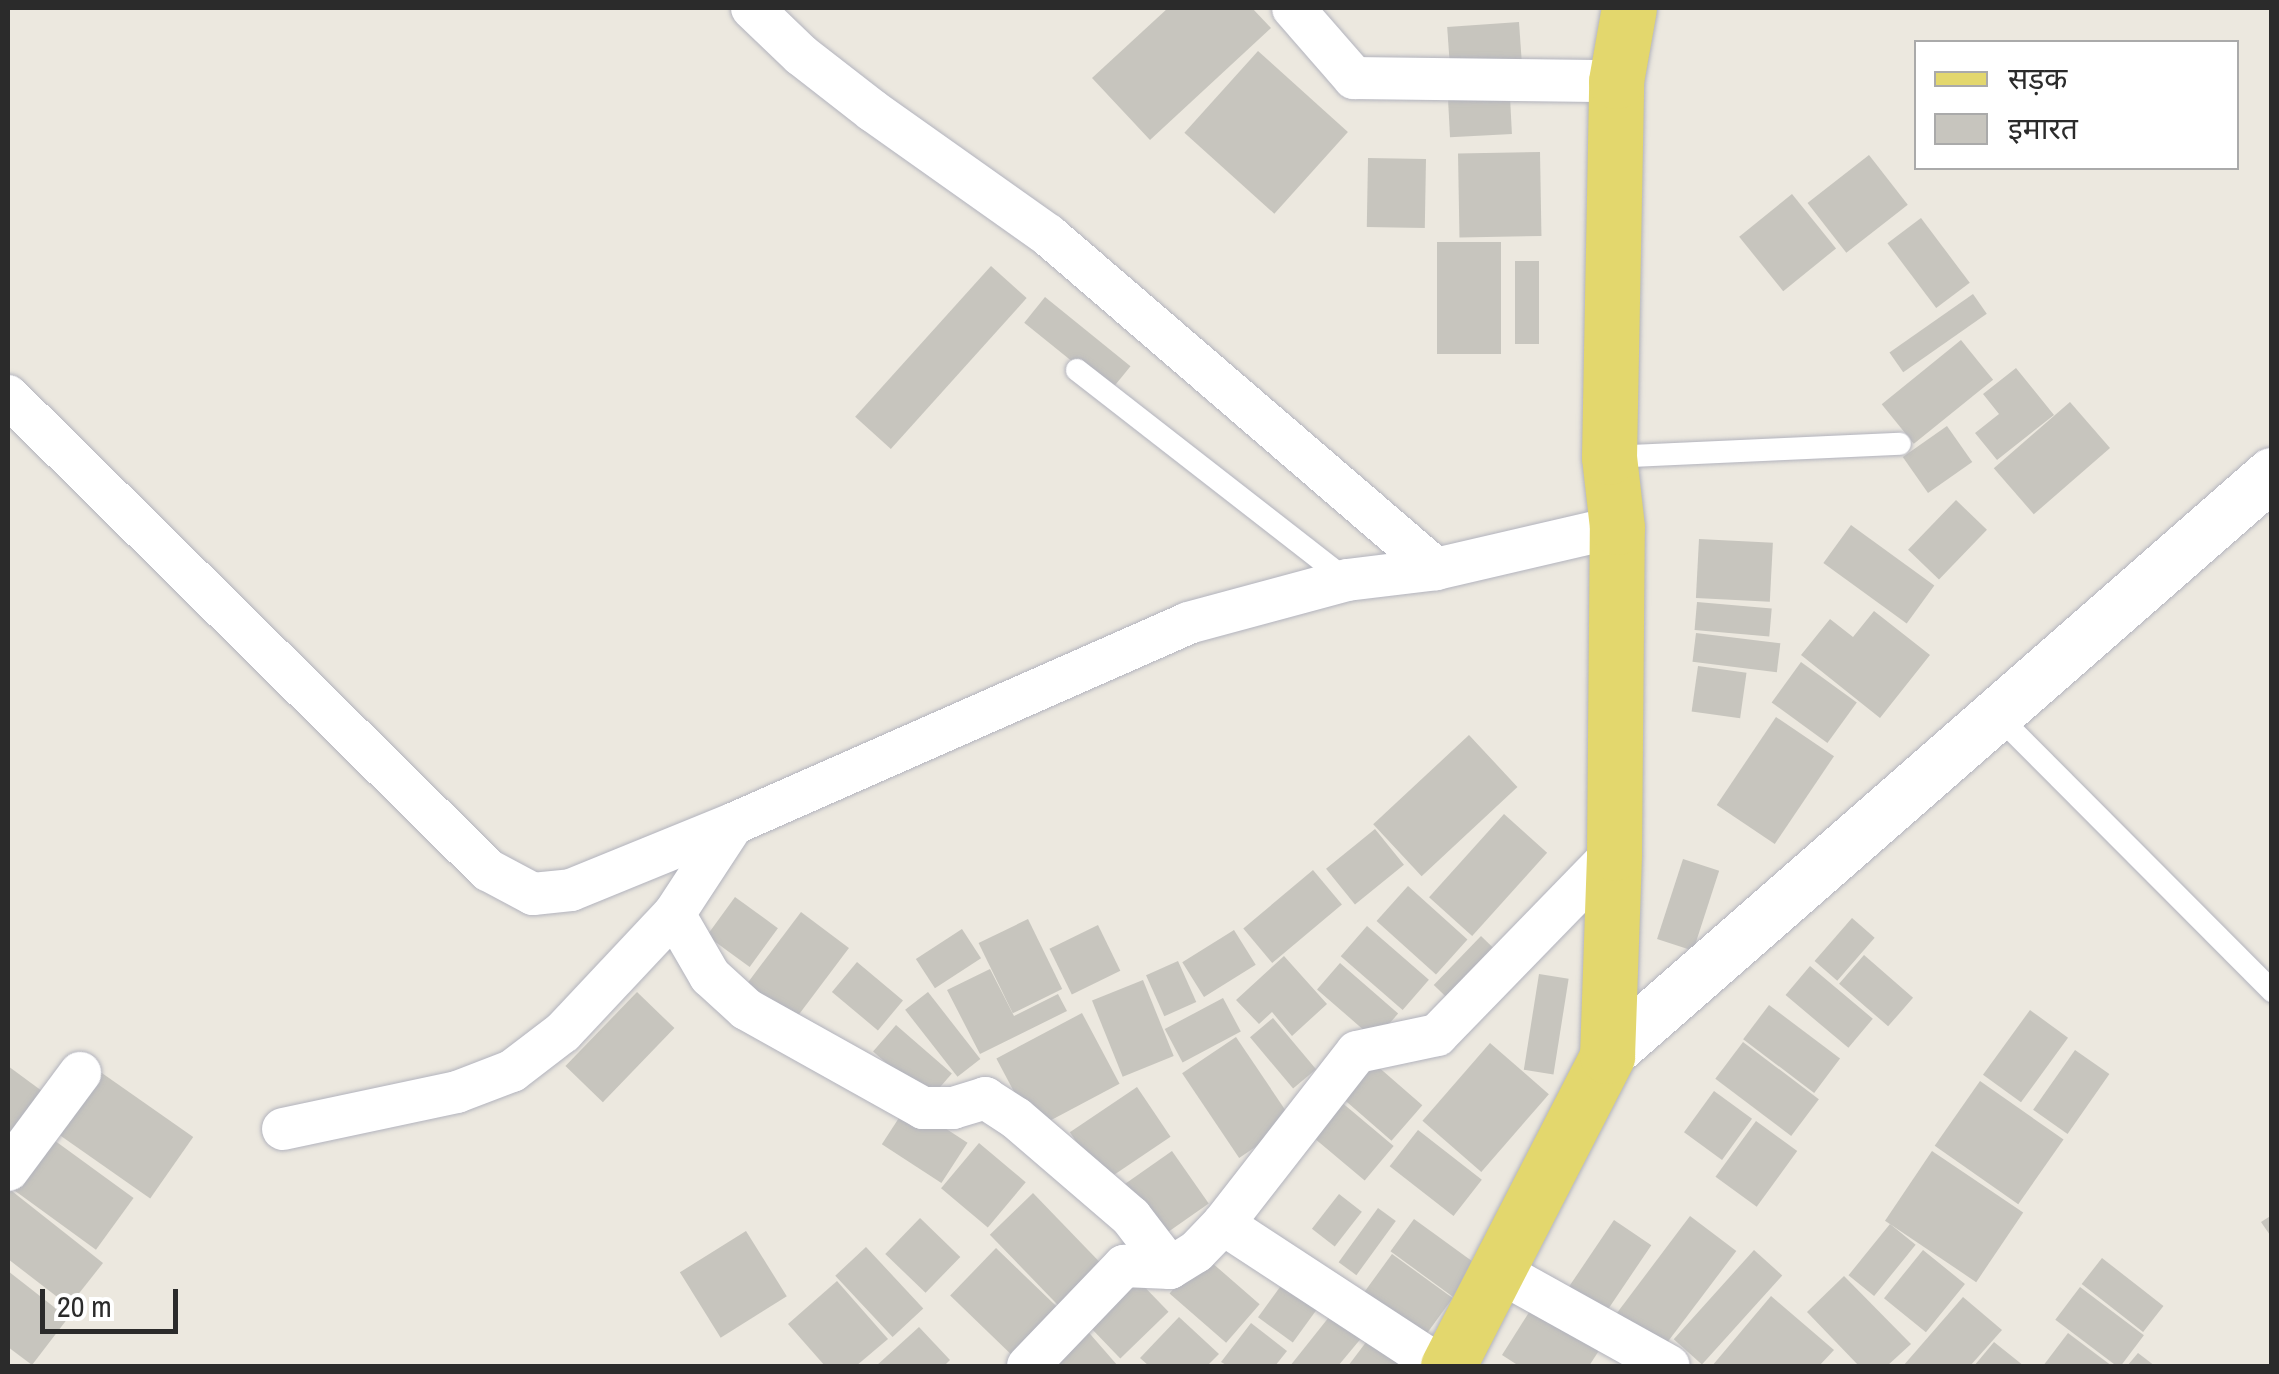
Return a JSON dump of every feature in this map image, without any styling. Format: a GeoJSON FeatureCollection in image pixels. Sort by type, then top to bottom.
{"type":"FeatureCollection","features":[{"type":"Feature","properties":{"kind":"main road"},"geometry":{"type":"LineString","coordinates":[[1448,1366],[1500,1272],[1607,1056],[1614,853],[1617,527],[1609,457],[1616,81],[1630,8]]}},
{"type":"Feature","properties":{"kind":"street"},"geometry":{"type":"LineString","coordinates":[[752,8],[802,55],[873,111],[1048,235],[1436,569]]}},
{"type":"Feature","properties":{"kind":"street"},"geometry":{"type":"LineString","coordinates":[[1294,8],[1354,78],[1616,81]]}},
{"type":"Feature","properties":{"kind":"street"},"geometry":{"type":"LineString","coordinates":[[8,396],[488,870],[533,894],[572,890],[733,824],[1188,623],[1347,580],[1436,569],[1617,527]]}},
{"type":"Feature","properties":{"kind":"street"},"geometry":{"type":"LineString","coordinates":[[1607,1056],[2272,474]]}},
{"type":"Feature","properties":{"kind":"street"},"geometry":{"type":"LineString","coordinates":[[284,1129],[458,1092],[512,1071],[563,1032],[674,914],[733,824]]}},
{"type":"Feature","properties":{"kind":"street"},"geometry":{"type":"LineString","coordinates":[[1028,1366],[1124,1266],[1170,1268],[1196,1252],[1223,1224],[1356,1052],[1437,1034],[1614,853]]}},
{"type":"Feature","properties":{"kind":"street"},"geometry":{"type":"LineString","coordinates":[[674,914],[710,976],[746,1009],[924,1108],[953,1108],[985,1098],[1016,1118],[1132,1217],[1170,1268]]}},
{"type":"Feature","properties":{"kind":"street"},"geometry":{"type":"LineString","coordinates":[[8,1170],[80,1073]]}},
{"type":"Feature","properties":{"kind":"street"},"geometry":{"type":"LineString","coordinates":[[1223,1224],[1440,1366]]}},
{"type":"Feature","properties":{"kind":"street"},"geometry":{"type":"LineString","coordinates":[[1500,1272],[1670,1366]]}},
{"type":"Feature","properties":{"kind":"lane"},"geometry":{"type":"LineString","coordinates":[[1077,370],[1347,580]]}},
{"type":"Feature","properties":{"kind":"lane"},"geometry":{"type":"LineString","coordinates":[[1609,457],[1900,444]]}},
{"type":"Feature","properties":{"kind":"lane"},"geometry":{"type":"LineString","coordinates":[[1997,715],[2272,991]]}},
{"type":"Feature","properties":{"kind":"building"},"geometry":{"type":"Polygon","coordinates":[[[1168,8],[1252,8],[1271,28],[1150,140],[1092,78],[1168,8]]]}},
{"type":"Feature","properties":{"kind":"building"},"geometry":{"type":"Polygon","coordinates":[[[1519,22],[1522,64],[1450,69],[1447,27],[1519,22]]]}},
{"type":"Feature","properties":{"kind":"building"},"geometry":{"type":"Polygon","coordinates":[[[1258,51],[1348,132],[1274,214],[1184,133],[1258,51]]]}},
{"type":"Feature","properties":{"kind":"building"},"geometry":{"type":"Polygon","coordinates":[[[1510,97],[1512,134],[1450,137],[1448,100],[1510,97]]]}},
{"type":"Feature","properties":{"kind":"building"},"geometry":{"type":"Polygon","coordinates":[[[1540,152],[1541,236],[1459,237],[1458,153],[1540,152]]]}},
{"type":"Feature","properties":{"kind":"building"},"geometry":{"type":"Polygon","coordinates":[[[1869,155],[1908,205],[1846,253],[1808,203],[1869,155]]]}},
{"type":"Feature","properties":{"kind":"building"},"geometry":{"type":"Polygon","coordinates":[[[1368,158],[1426,159],[1425,228],[1367,227],[1368,158]]]}},
{"type":"Feature","properties":{"kind":"building"},"geometry":{"type":"Polygon","coordinates":[[[1792,194],[1836,248],[1783,291],[1739,237],[1792,194]]]}},
{"type":"Feature","properties":{"kind":"building"},"geometry":{"type":"Polygon","coordinates":[[[1921,218],[1970,283],[1936,308],[1887,243],[1921,218]]]}},
{"type":"Feature","properties":{"kind":"building"},"geometry":{"type":"Polygon","coordinates":[[[1437,242],[1501,242],[1501,354],[1437,354],[1437,242]]]}},
{"type":"Feature","properties":{"kind":"building"},"geometry":{"type":"Polygon","coordinates":[[[1515,261],[1539,261],[1539,344],[1515,344],[1515,261]]]}},
{"type":"Feature","properties":{"kind":"building"},"geometry":{"type":"Polygon","coordinates":[[[991,266],[1027,298],[891,449],[855,417],[991,266]]]}},
{"type":"Feature","properties":{"kind":"building"},"geometry":{"type":"Polygon","coordinates":[[[1973,294],[1987,314],[1903,372],[1889,353],[1973,294]]]}},
{"type":"Feature","properties":{"kind":"building"},"geometry":{"type":"Polygon","coordinates":[[[1045,297],[1130,366],[1110,392],[1024,323],[1045,297]]]}},
{"type":"Feature","properties":{"kind":"building"},"geometry":{"type":"Polygon","coordinates":[[[1961,340],[1993,380],[1914,444],[1882,404],[1961,340]]]}},
{"type":"Feature","properties":{"kind":"building"},"geometry":{"type":"Polygon","coordinates":[[[2016,368],[2054,415],[1997,460],[1975,433],[1999,414],[1983,394],[2016,368]]]}},
{"type":"Feature","properties":{"kind":"building"},"geometry":{"type":"Polygon","coordinates":[[[2070,402],[2110,448],[2034,514],[1994,468],[2070,402]]]}},
{"type":"Feature","properties":{"kind":"building"},"geometry":{"type":"Polygon","coordinates":[[[1947,426],[1972,462],[1928,493],[1903,457],[1947,426]]]}},
{"type":"Feature","properties":{"kind":"building"},"geometry":{"type":"Polygon","coordinates":[[[1956,500],[1987,530],[1939,580],[1908,550],[1956,500]]]}},
{"type":"Feature","properties":{"kind":"building"},"geometry":{"type":"Polygon","coordinates":[[[1851,525],[1934,586],[1907,624],[1823,563],[1851,525]]]}},
{"type":"Feature","properties":{"kind":"building"},"geometry":{"type":"Polygon","coordinates":[[[1699,539],[1773,543],[1770,602],[1696,598],[1699,539]]]}},
{"type":"Feature","properties":{"kind":"building"},"geometry":{"type":"Polygon","coordinates":[[[1697,602],[1772,609],[1769,636],[1695,630],[1697,602]]]}},
{"type":"Feature","properties":{"kind":"building"},"geometry":{"type":"Polygon","coordinates":[[[1874,611],[1930,655],[1880,718],[1801,655],[1830,619],[1853,637],[1874,611]]]}},
{"type":"Feature","properties":{"kind":"building"},"geometry":{"type":"Polygon","coordinates":[[[1696,633],[1780,643],[1777,672],[1692,662],[1696,633]]]}},
{"type":"Feature","properties":{"kind":"building"},"geometry":{"type":"Polygon","coordinates":[[[1801,662],[1857,703],[1827,743],[1772,702],[1801,662]]]}},
{"type":"Feature","properties":{"kind":"building"},"geometry":{"type":"Polygon","coordinates":[[[1698,666],[1747,673],[1740,718],[1692,712],[1698,666]]]}},
{"type":"Feature","properties":{"kind":"building"},"geometry":{"type":"Polygon","coordinates":[[[1776,717],[1834,756],[1775,844],[1717,805],[1776,717]]]}},
{"type":"Feature","properties":{"kind":"building"},"geometry":{"type":"Polygon","coordinates":[[[1469,735],[1517,787],[1422,876],[1373,824],[1469,735]]]}},
{"type":"Feature","properties":{"kind":"building"},"geometry":{"type":"Polygon","coordinates":[[[1504,814],[1547,853],[1472,936],[1429,897],[1504,814]]]}},
{"type":"Feature","properties":{"kind":"building"},"geometry":{"type":"Polygon","coordinates":[[[1375,829],[1404,865],[1355,904],[1326,869],[1375,829]]]}},
{"type":"Feature","properties":{"kind":"building"},"geometry":{"type":"Polygon","coordinates":[[[1683,859],[1719,871],[1693,951],[1657,939],[1683,859]]]}},
{"type":"Feature","properties":{"kind":"building"},"geometry":{"type":"Polygon","coordinates":[[[1313,870],[1342,904],[1272,963],[1243,928],[1313,870]]]}},
{"type":"Feature","properties":{"kind":"building"},"geometry":{"type":"Polygon","coordinates":[[[1408,886],[1467,940],[1436,974],[1377,921],[1408,886]]]}},
{"type":"Feature","properties":{"kind":"building"},"geometry":{"type":"Polygon","coordinates":[[[735,897],[778,928],[750,967],[707,936],[735,897]]]}},
{"type":"Feature","properties":{"kind":"building"},"geometry":{"type":"Polygon","coordinates":[[[801,912],[849,948],[794,1021],[746,985],[801,912]]]}},
{"type":"Feature","properties":{"kind":"building"},"geometry":{"type":"Polygon","coordinates":[[[1852,918],[1875,938],[1837,981],[1815,961],[1852,918]]]}},
{"type":"Feature","properties":{"kind":"building"},"geometry":{"type":"Polygon","coordinates":[[[1028,919],[1062,989],[1013,1013],[979,943],[1028,919]]]}},
{"type":"Feature","properties":{"kind":"building"},"geometry":{"type":"Polygon","coordinates":[[[1098,925],[1120,971],[1072,995],[1049,949],[1098,925]]]}},
{"type":"Feature","properties":{"kind":"building"},"geometry":{"type":"Polygon","coordinates":[[[1367,926],[1429,980],[1403,1010],[1341,956],[1367,926]]]}},
{"type":"Feature","properties":{"kind":"building"},"geometry":{"type":"Polygon","coordinates":[[[962,929],[981,958],[935,988],[916,959],[962,929]]]}},
{"type":"Feature","properties":{"kind":"building"},"geometry":{"type":"Polygon","coordinates":[[[1234,930],[1256,965],[1204,997],[1182,962],[1234,930]]]}},
{"type":"Feature","properties":{"kind":"building"},"geometry":{"type":"Polygon","coordinates":[[[1481,936],[1502,956],[1455,1005],[1434,985],[1481,936]]]}},
{"type":"Feature","properties":{"kind":"building"},"geometry":{"type":"Polygon","coordinates":[[[1864,955],[1913,998],[1888,1026],[1839,984],[1864,955]]]}},
{"type":"Feature","properties":{"kind":"building"},"geometry":{"type":"Polygon","coordinates":[[[1284,956],[1327,1004],[1292,1036],[1272,1012],[1259,1024],[1236,1000],[1284,956]]]}},
{"type":"Feature","properties":{"kind":"building"},"geometry":{"type":"Polygon","coordinates":[[[1178,961],[1196,1002],[1164,1016],[1146,975],[1178,961]]]}},
{"type":"Feature","properties":{"kind":"building"},"geometry":{"type":"Polygon","coordinates":[[[857,962],[903,1001],[878,1030],[832,992],[857,962]]]}},
{"type":"Feature","properties":{"kind":"building"},"geometry":{"type":"Polygon","coordinates":[[[1340,963],[1398,1014],[1375,1040],[1317,989],[1340,963]]]}},
{"type":"Feature","properties":{"kind":"building"},"geometry":{"type":"Polygon","coordinates":[[[1810,966],[1873,1019],[1848,1048],[1786,995],[1810,966]]]}},
{"type":"Feature","properties":{"kind":"building"},"geometry":{"type":"Polygon","coordinates":[[[990,969],[1014,1016],[1058,994],[1067,1011],[980,1054],[947,990],[990,969]]]}},
{"type":"Feature","properties":{"kind":"building"},"geometry":{"type":"Polygon","coordinates":[[[1539,974],[1569,979],[1553,1074],[1524,1070],[1539,974]]]}},
{"type":"Feature","properties":{"kind":"building"},"geometry":{"type":"Polygon","coordinates":[[[1143,980],[1174,1056],[1123,1077],[1092,1001],[1143,980]]]}},
{"type":"Feature","properties":{"kind":"building"},"geometry":{"type":"Polygon","coordinates":[[[637,992],[674,1028],[603,1102],[565,1066],[637,992]]]}},
{"type":"Feature","properties":{"kind":"building"},"geometry":{"type":"Polygon","coordinates":[[[928,992],[980,1059],[957,1077],[905,1010],[928,992]]]}},
{"type":"Feature","properties":{"kind":"building"},"geometry":{"type":"Polygon","coordinates":[[[1223,998],[1241,1032],[1183,1063],[1165,1029],[1223,998]]]}},
{"type":"Feature","properties":{"kind":"building"},"geometry":{"type":"Polygon","coordinates":[[[1769,1005],[1840,1059],[1814,1093],[1743,1039],[1769,1005]]]}},
{"type":"Feature","properties":{"kind":"building"},"geometry":{"type":"Polygon","coordinates":[[[2030,1010],[2068,1038],[2021,1102],[1983,1075],[2030,1010]]]}},
{"type":"Feature","properties":{"kind":"building"},"geometry":{"type":"Polygon","coordinates":[[[1082,1013],[1120,1084],[1034,1129],[996,1059],[1082,1013]]]}},
{"type":"Feature","properties":{"kind":"building"},"geometry":{"type":"Polygon","coordinates":[[[1273,1018],[1316,1069],[1293,1089],[1250,1037],[1273,1018]]]}},
{"type":"Feature","properties":{"kind":"building"},"geometry":{"type":"Polygon","coordinates":[[[896,1025],[952,1074],[929,1100],[873,1051],[896,1025]]]}},
{"type":"Feature","properties":{"kind":"building"},"geometry":{"type":"Polygon","coordinates":[[[1236,1037],[1293,1122],[1239,1158],[1182,1073],[1236,1037]]]}},
{"type":"Feature","properties":{"kind":"building"},"geometry":{"type":"Polygon","coordinates":[[[1743,1042],[1819,1099],[1791,1136],[1715,1079],[1743,1042]]]}},
{"type":"Feature","properties":{"kind":"building"},"geometry":{"type":"Polygon","coordinates":[[[1490,1043],[1549,1094],[1481,1172],[1422,1121],[1490,1043]]]}},
{"type":"Feature","properties":{"kind":"building"},"geometry":{"type":"Polygon","coordinates":[[[2075,1050],[2109,1074],[2068,1134],[2033,1110],[2075,1050]]]}},
{"type":"Feature","properties":{"kind":"building"},"geometry":{"type":"Polygon","coordinates":[[[1368,1058],[1422,1105],[1392,1141],[1337,1093],[1368,1058]]]}},
{"type":"Feature","properties":{"kind":"building"},"geometry":{"type":"Polygon","coordinates":[[[8,1066],[46,1094],[8,1148],[8,1066]]]}},
{"type":"Feature","properties":{"kind":"building"},"geometry":{"type":"Polygon","coordinates":[[[99,1071],[193,1137],[150,1198],[56,1132],[99,1071]]]}},
{"type":"Feature","properties":{"kind":"building"},"geometry":{"type":"Polygon","coordinates":[[[1980,1081],[2064,1140],[2018,1204],[1935,1146],[1980,1081]]]}},
{"type":"Feature","properties":{"kind":"building"},"geometry":{"type":"Polygon","coordinates":[[[1137,1087],[1171,1137],[1103,1182],[1070,1132],[1137,1087]]]}},
{"type":"Feature","properties":{"kind":"building"},"geometry":{"type":"Polygon","coordinates":[[[1714,1091],[1752,1119],[1722,1160],[1684,1132],[1714,1091]]]}},
{"type":"Feature","properties":{"kind":"building"},"geometry":{"type":"Polygon","coordinates":[[[1340,1101],[1394,1146],[1365,1180],[1311,1135],[1340,1101]]]}},
{"type":"Feature","properties":{"kind":"building"},"geometry":{"type":"Polygon","coordinates":[[[908,1104],[968,1143],[941,1183],[882,1144],[908,1104]]]}},
{"type":"Feature","properties":{"kind":"building"},"geometry":{"type":"Polygon","coordinates":[[[1756,1121],[1797,1151],[1757,1207],[1715,1177],[1756,1121]]]}},
{"type":"Feature","properties":{"kind":"building"},"geometry":{"type":"Polygon","coordinates":[[[1418,1130],[1482,1180],[1454,1216],[1390,1166],[1418,1130]]]}},
{"type":"Feature","properties":{"kind":"building"},"geometry":{"type":"Polygon","coordinates":[[[47,1135],[134,1198],[96,1250],[9,1187],[47,1135]]]}},
{"type":"Feature","properties":{"kind":"building"},"geometry":{"type":"Polygon","coordinates":[[[979,1143],[1026,1182],[988,1227],[941,1188],[979,1143]]]}},
{"type":"Feature","properties":{"kind":"building"},"geometry":{"type":"Polygon","coordinates":[[[1172,1151],[1209,1203],[1159,1238],[1122,1186],[1172,1151]]]}},
{"type":"Feature","properties":{"kind":"building"},"geometry":{"type":"Polygon","coordinates":[[[1932,1151],[2023,1213],[1976,1282],[1885,1221],[1932,1151]]]}},
{"type":"Feature","properties":{"kind":"building"},"geometry":{"type":"Polygon","coordinates":[[[8,1188],[103,1263],[69,1306],[8,1259],[8,1188]]]}},
{"type":"Feature","properties":{"kind":"building"},"geometry":{"type":"Polygon","coordinates":[[[1033,1193],[1108,1271],[1065,1312],[990,1235],[1033,1193]]]}},
{"type":"Feature","properties":{"kind":"building"},"geometry":{"type":"Polygon","coordinates":[[[1339,1194],[1362,1212],[1335,1247],[1312,1229],[1339,1194]]]}},
{"type":"Feature","properties":{"kind":"building"},"geometry":{"type":"Polygon","coordinates":[[[1378,1208],[1396,1221],[1356,1275],[1339,1262],[1378,1208]]]}},
{"type":"Feature","properties":{"kind":"building"},"geometry":{"type":"Polygon","coordinates":[[[2272,1215],[2272,1238],[2261,1222],[2272,1215]]]}},
{"type":"Feature","properties":{"kind":"building"},"geometry":{"type":"Polygon","coordinates":[[[1690,1216],[1736,1251],[1663,1348],[1617,1313],[1690,1216]]]}},
{"type":"Feature","properties":{"kind":"building"},"geometry":{"type":"Polygon","coordinates":[[[920,1218],[960,1257],[926,1293],[885,1254],[920,1218]]]}},
{"type":"Feature","properties":{"kind":"building"},"geometry":{"type":"Polygon","coordinates":[[[1414,1219],[1484,1270],[1460,1302],[1390,1251],[1414,1219]]]}},
{"type":"Feature","properties":{"kind":"building"},"geometry":{"type":"Polygon","coordinates":[[[1614,1220],[1651,1245],[1601,1320],[1564,1295],[1614,1220]]]}},
{"type":"Feature","properties":{"kind":"building"},"geometry":{"type":"Polygon","coordinates":[[[1890,1224],[1916,1245],[1874,1296],[1848,1275],[1890,1224]]]}},
{"type":"Feature","properties":{"kind":"building"},"geometry":{"type":"Polygon","coordinates":[[[746,1231],[787,1296],[721,1338],[680,1272],[746,1231]]]}},
{"type":"Feature","properties":{"kind":"building"},"geometry":{"type":"Polygon","coordinates":[[[866,1247],[923,1308],[893,1337],[835,1276],[866,1247]]]}},
{"type":"Feature","properties":{"kind":"building"},"geometry":{"type":"Polygon","coordinates":[[[996,1248],[1066,1316],[1021,1364],[950,1295],[996,1248]]]}},
{"type":"Feature","properties":{"kind":"building"},"geometry":{"type":"Polygon","coordinates":[[[1754,1250],[1782,1275],[1702,1365],[1674,1339],[1754,1250]]]}},
{"type":"Feature","properties":{"kind":"building"},"geometry":{"type":"Polygon","coordinates":[[[1923,1250],[1965,1284],[1926,1332],[1884,1298],[1923,1250]]]}},
{"type":"Feature","properties":{"kind":"building"},"geometry":{"type":"Polygon","coordinates":[[[1392,1254],[1453,1298],[1417,1347],[1357,1303],[1392,1254]]]}},
{"type":"Feature","properties":{"kind":"building"},"geometry":{"type":"Polygon","coordinates":[[[1203,1255],[1260,1304],[1226,1343],[1170,1293],[1203,1255]]]}},
{"type":"Feature","properties":{"kind":"building"},"geometry":{"type":"Polygon","coordinates":[[[2102,1258],[2163,1306],[2143,1332],[2082,1284],[2102,1258]]]}},
{"type":"Feature","properties":{"kind":"building"},"geometry":{"type":"Polygon","coordinates":[[[8,1271],[68,1318],[32,1365],[8,1347],[8,1271]]]}},
{"type":"Feature","properties":{"kind":"building"},"geometry":{"type":"Polygon","coordinates":[[[1131,1273],[1169,1312],[1120,1358],[1083,1320],[1131,1273]]]}},
{"type":"Feature","properties":{"kind":"building"},"geometry":{"type":"Polygon","coordinates":[[[1288,1276],[1323,1301],[1293,1343],[1258,1317],[1288,1276]]]}},
{"type":"Feature","properties":{"kind":"building"},"geometry":{"type":"Polygon","coordinates":[[[1844,1276],[1911,1344],[1887,1366],[1859,1366],[1807,1312],[1844,1276]]]}},
{"type":"Feature","properties":{"kind":"building"},"geometry":{"type":"Polygon","coordinates":[[[837,1281],[888,1339],[856,1366],[825,1366],[788,1324],[837,1281]]]}},
{"type":"Feature","properties":{"kind":"building"},"geometry":{"type":"Polygon","coordinates":[[[2080,1287],[2144,1335],[2117,1366],[2055,1320],[2080,1287]]]}},
{"type":"Feature","properties":{"kind":"building"},"geometry":{"type":"Polygon","coordinates":[[[1771,1296],[1834,1350],[1819,1366],[1712,1366],[1771,1296]]]}},
{"type":"Feature","properties":{"kind":"building"},"geometry":{"type":"Polygon","coordinates":[[[1963,1297],[2002,1330],[1970,1366],[1903,1366],[1963,1297]]]}},
{"type":"Feature","properties":{"kind":"building"},"geometry":{"type":"Polygon","coordinates":[[[1533,1306],[1600,1349],[1589,1366],[1519,1366],[1502,1355],[1533,1306]]]}},
{"type":"Feature","properties":{"kind":"building"},"geometry":{"type":"Polygon","coordinates":[[[1333,1312],[1363,1336],[1338,1366],[1290,1366],[1333,1312]]]}},
{"type":"Feature","properties":{"kind":"building"},"geometry":{"type":"Polygon","coordinates":[[[1179,1317],[1219,1354],[1207,1366],[1149,1366],[1140,1358],[1179,1317]]]}},
{"type":"Feature","properties":{"kind":"building"},"geometry":{"type":"Polygon","coordinates":[[[1251,1323],[1287,1351],[1275,1366],[1228,1366],[1221,1362],[1251,1323]]]}},
{"type":"Feature","properties":{"kind":"building"},"geometry":{"type":"Polygon","coordinates":[[[919,1327],[950,1360],[944,1366],[876,1366],[919,1327]]]}},
{"type":"Feature","properties":{"kind":"building"},"geometry":{"type":"Polygon","coordinates":[[[1084,1327],[1118,1366],[1049,1366],[1084,1327]]]}},
{"type":"Feature","properties":{"kind":"building"},"geometry":{"type":"Polygon","coordinates":[[[1376,1329],[1415,1366],[1348,1366],[1376,1329]]]}},
{"type":"Feature","properties":{"kind":"building"},"geometry":{"type":"Polygon","coordinates":[[[2068,1333],[2112,1366],[2043,1366],[2068,1333]]]}},
{"type":"Feature","properties":{"kind":"building"},"geometry":{"type":"Polygon","coordinates":[[[1994,1342],[2024,1366],[1974,1366],[1994,1342]]]}},
{"type":"Feature","properties":{"kind":"building"},"geometry":{"type":"Polygon","coordinates":[[[2138,1353],[2155,1366],[2127,1366],[2138,1353]]]}}]}
